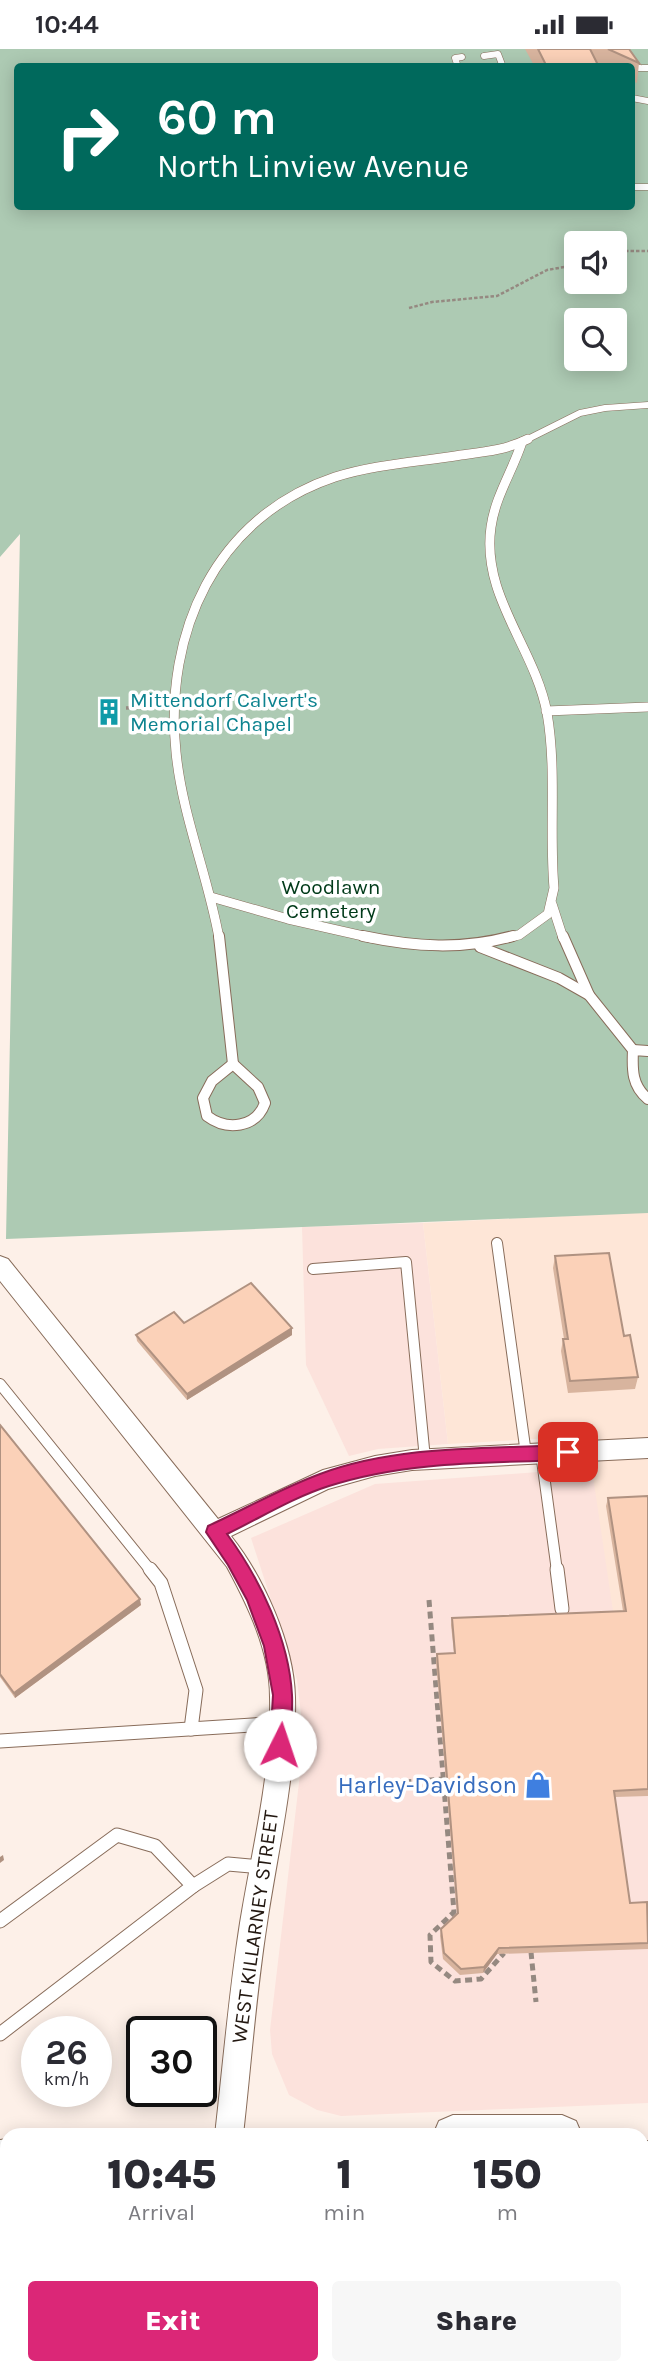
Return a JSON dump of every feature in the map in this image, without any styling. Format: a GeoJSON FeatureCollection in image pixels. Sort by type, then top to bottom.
{"type":"FeatureCollection","features":[{"type":"Feature","properties":{"kind":"street","name":"WEST KILLARNEY STREET"},"geometry":{"type":"LineString","coordinates":[[0,1265],[235,1559],[256,1597],[274,1646],[283,1695],[282,1723],[251,1938],[230,2128]]}},
{"type":"Feature","properties":{"kind":"street"},"geometry":{"type":"LineString","coordinates":[[215,1532],[323,1480],[375,1466],[425,1459],[648,1448]]}},
{"type":"Feature","properties":{"kind":"lane"},"geometry":{"type":"LineString","coordinates":[[484,55],[498,54],[501,63]]}},
{"type":"Feature","properties":{"kind":"lane"},"geometry":{"type":"LineString","coordinates":[[457,63],[455,58],[462,57]]}},
{"type":"Feature","properties":{"kind":"lane"},"geometry":{"type":"LineString","coordinates":[[233,1064],[217,1075],[206,1088],[202,1099],[203,1112],[208,1119],[222,1125],[238,1125],[254,1120],[262,1113],[265,1104],[262,1093],[254,1082],[233,1064],[229,997],[211,897],[186,806],[176,754],[174,707],[181,649],[195,603],[220,558],[256,522],[302,491],[344,475],[522,442],[581,412],[648,405]]}},
{"type":"Feature","properties":{"kind":"lane"},"geometry":{"type":"LineString","coordinates":[[211,897],[350,935],[420,944],[478,946],[521,933],[543,920],[552,904],[555,888],[546,711],[534,673],[496,588],[490,566],[491,527],[498,498],[522,442]]}},
{"type":"Feature","properties":{"kind":"lane"},"geometry":{"type":"LineString","coordinates":[[546,711],[648,707]]}},
{"type":"Feature","properties":{"kind":"lane"},"geometry":{"type":"LineString","coordinates":[[552,904],[561,933],[589,995],[633,1050],[632,1073],[636,1087],[648,1100]]}},
{"type":"Feature","properties":{"kind":"lane"},"geometry":{"type":"LineString","coordinates":[[478,946],[559,978],[589,995]]}},
{"type":"Feature","properties":{"kind":"lane"},"geometry":{"type":"LineString","coordinates":[[633,1050],[648,1051]]}},
{"type":"Feature","properties":{"kind":"lane"},"geometry":{"type":"LineString","coordinates":[[497,1243],[562,1609]]}},
{"type":"Feature","properties":{"kind":"lane"},"geometry":{"type":"LineString","coordinates":[[313,1269],[406,1262],[425,1459]]}},
{"type":"Feature","properties":{"kind":"lane"},"geometry":{"type":"LineString","coordinates":[[0,1384],[161,1583],[196,1690],[191,1729]]}},
{"type":"Feature","properties":{"kind":"lane"},"geometry":{"type":"LineString","coordinates":[[0,1741],[282,1723]]}},
{"type":"Feature","properties":{"kind":"lane"},"geometry":{"type":"LineString","coordinates":[[0,1921],[117,1835],[155,1846],[193,1887]]}},
{"type":"Feature","properties":{"kind":"lane"},"geometry":{"type":"LineString","coordinates":[[0,2034],[193,1887],[228,1864],[262,1867]]}},
{"type":"Feature","properties":{"kind":"path"},"geometry":{"type":"LineString","coordinates":[[627,250],[648,251]]}},
{"type":"Feature","properties":{"kind":"path"},"geometry":{"type":"LineString","coordinates":[[409,308],[432,302],[497,296],[547,270],[564,267]]}},
{"type":"Feature","properties":{"kind":"path"},"geometry":{"type":"LineString","coordinates":[[126,708],[174,707]]}},
{"type":"Feature","properties":{"kind":"path"},"geometry":{"type":"LineString","coordinates":[[429,1600],[454,1912],[430,1935],[431,1962],[455,1981],[481,1979],[501,1953],[511,1953]]}},
{"type":"Feature","properties":{"kind":"path"},"geometry":{"type":"LineString","coordinates":[[393,1783],[443,1779]]}},
{"type":"Feature","properties":{"kind":"path"},"geometry":{"type":"LineString","coordinates":[[521,1952],[544,1952]]}},
{"type":"Feature","properties":{"kind":"path"},"geometry":{"type":"LineString","coordinates":[[531,1952],[536,2002]]}},
{"type":"Feature","properties":{"kind":"shaded area"},"geometry":{"type":"Polygon","coordinates":[[[648,1212],[648,1663],[621,1665],[587,1436],[448,1444],[423,1223],[648,1212]]]}},
{"type":"Feature","properties":{"kind":"shaded area"},"geometry":{"type":"Polygon","coordinates":[[[423,1223],[448,1444],[378,1449],[349,1456],[306,1365],[302,1227],[423,1223]]]}},
{"type":"Feature","properties":{"kind":"shaded area"},"geometry":{"type":"Polygon","coordinates":[[[593,1468],[621,1664],[648,1663],[648,2103],[341,2116],[317,2110],[289,2095],[272,2054],[270,2030],[304,1740],[297,1680],[251,1538],[375,1484],[593,1468]]]}},
{"type":"Feature","properties":{"kind":"green space","name":"Woodlawn Cemetery"},"geometry":{"type":"Polygon","coordinates":[[[0,49],[648,49],[648,1213],[6,1239],[20,534],[0,557],[0,49]]]}},
{"type":"Feature","properties":{"kind":"building"},"geometry":{"type":"Polygon","coordinates":[[[538,49],[590,49],[597,63],[545,63],[538,49]]]}},
{"type":"Feature","properties":{"kind":"building"},"geometry":{"type":"Polygon","coordinates":[[[608,49],[629,49],[639,63],[608,49]]]}},
{"type":"Feature","properties":{"kind":"building"},"geometry":{"type":"Polygon","coordinates":[[[609,1253],[624,1336],[630,1335],[638,1377],[570,1381],[563,1339],[568,1339],[555,1256],[609,1253]]]}},
{"type":"Feature","properties":{"kind":"building"},"geometry":{"type":"Polygon","coordinates":[[[251,1283],[292,1328],[187,1394],[136,1335],[174,1312],[184,1323],[251,1283]]]}},
{"type":"Feature","properties":{"kind":"building"},"geometry":{"type":"Polygon","coordinates":[[[0,1425],[140,1599],[14,1693],[0,1674],[0,1425]]]}},
{"type":"Feature","properties":{"kind":"building","name":"Harley-Davidson"},"geometry":{"type":"Polygon","coordinates":[[[648,1496],[648,1789],[614,1791],[630,1903],[647,1902],[648,1943],[499,1948],[484,1967],[461,1969],[444,1953],[441,1929],[458,1913],[437,1654],[455,1653],[452,1618],[626,1611],[608,1498],[648,1496]]]}},
{"type":"Feature","properties":{"kind":"place","name":"Mittendorf Calvert's Memorial Chapel"},"geometry":{"type":"Point","coordinates":[109,712]}},
{"type":"Feature","properties":{"kind":"place","name":"Harley-Davidson"},"geometry":{"type":"Point","coordinates":[538,1785]}},
{"type":"Feature","properties":{"kind":"route"},"geometry":{"type":"LineString","coordinates":[[280,1745],[283,1695],[274,1646],[256,1597],[235,1559],[215,1532],[323,1480],[375,1466],[412,1459],[568,1452]]}}]}
